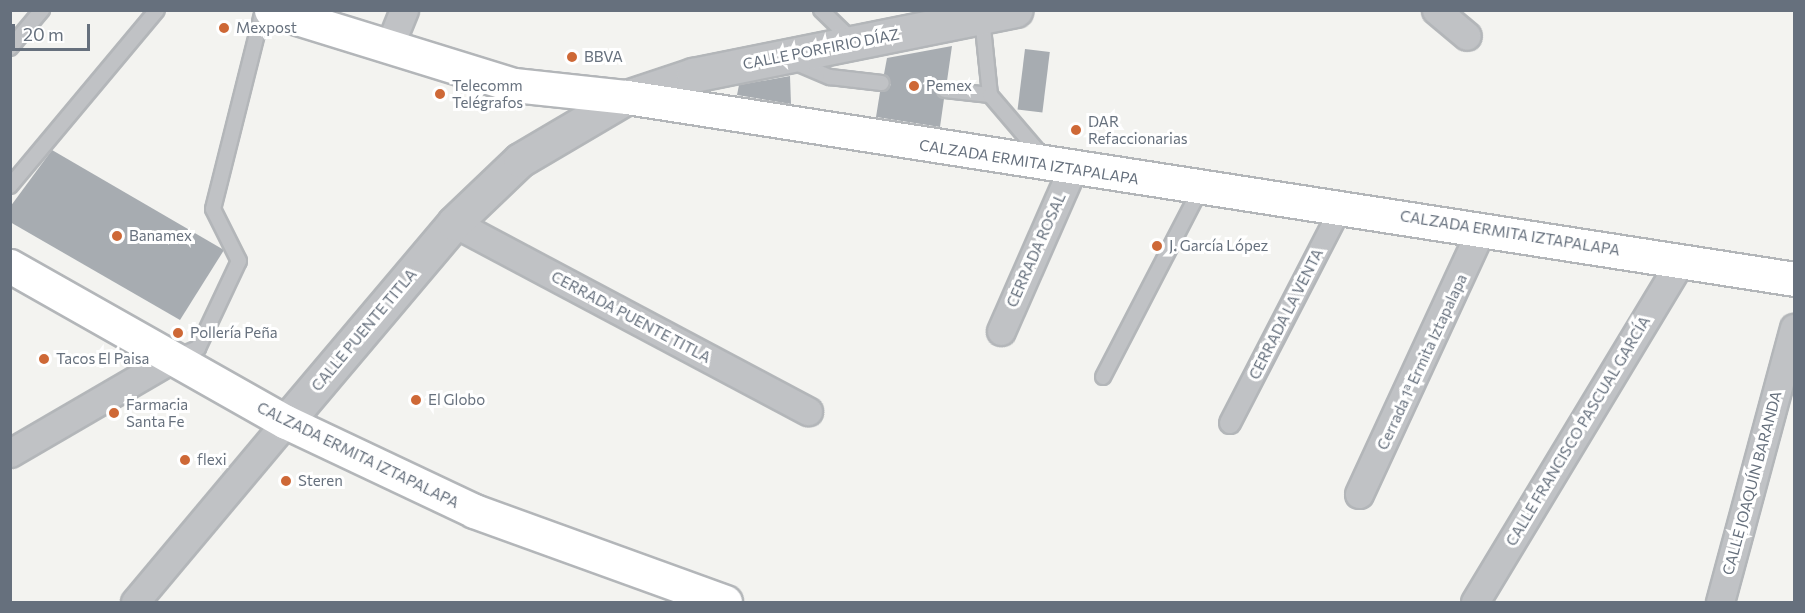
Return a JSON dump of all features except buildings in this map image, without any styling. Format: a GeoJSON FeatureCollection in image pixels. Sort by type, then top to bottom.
{"type":"FeatureCollection","features":[{"type":"Feature","properties":{"kind":"main road","name":"CALZADA ERMITA IZTAPALAPA"},"geometry":{"type":"LineString","coordinates":[[271,10],[514,85],[627,96],[1061,167],[1342,206],[1794,279]]}},
{"type":"Feature","properties":{"kind":"main road","name":"CALZADA ERMITA IZTAPALAPA"},"geometry":{"type":"LineString","coordinates":[[10,266],[170,360],[286,422],[474,511],[725,603]]}},
{"type":"Feature","properties":{"kind":"street"},"geometry":{"type":"LineString","coordinates":[[389,47],[404,10]]}},
{"type":"Feature","properties":{"kind":"street","name":"CALLE PORFIRIO DÍAZ"},"geometry":{"type":"LineString","coordinates":[[627,96],[693,75],[855,42],[927,20],[982,18],[1016,10]]}},
{"type":"Feature","properties":{"kind":"street"},"geometry":{"type":"LineString","coordinates":[[1436,10],[1467,36]]}},
{"type":"Feature","properties":{"kind":"street","name":"CALLE PUENTE TITLA"},"geometry":{"type":"LineString","coordinates":[[135,603],[454,223],[520,160],[627,96]]}},
{"type":"Feature","properties":{"kind":"street","name":"CERRADA ROSAL"},"geometry":{"type":"LineString","coordinates":[[1001,331],[1061,167]]}},
{"type":"Feature","properties":{"kind":"street","name":"CERRADA LA VENTA"},"geometry":{"type":"LineString","coordinates":[[1230,423],[1342,206]]}},
{"type":"Feature","properties":{"kind":"street","name":"CERRADA PUENTE TITLA"},"geometry":{"type":"LineString","coordinates":[[454,223],[807,411]]}},
{"type":"Feature","properties":{"kind":"street","name":"Cerrada 1ª Ermita Iztapalapa"},"geometry":{"type":"LineString","coordinates":[[1359,494],[1482,228]]}},
{"type":"Feature","properties":{"kind":"street","name":"CALLE FRANCISCO PASCUAL GARCÍA"},"geometry":{"type":"LineString","coordinates":[[1474,603],[1681,261]]}},
{"type":"Feature","properties":{"kind":"street","name":"CALLE JOAQUÍN BARANDA"},"geometry":{"type":"LineString","coordinates":[[1720,603],[1794,328]]}},
{"type":"Feature","properties":{"kind":"street"},"geometry":{"type":"LineString","coordinates":[[10,453],[170,360]]}},
{"type":"Feature","properties":{"kind":"lane"},"geometry":{"type":"LineString","coordinates":[[10,48],[42,10]]}},
{"type":"Feature","properties":{"kind":"lane"},"geometry":{"type":"LineString","coordinates":[[10,186],[156,10]]}},
{"type":"Feature","properties":{"kind":"lane"},"geometry":{"type":"LineString","coordinates":[[170,360],[198,348],[240,261],[213,210],[263,10]]}},
{"type":"Feature","properties":{"kind":"lane"},"geometry":{"type":"LineString","coordinates":[[821,10],[855,42]]}},
{"type":"Feature","properties":{"kind":"lane"},"geometry":{"type":"LineString","coordinates":[[982,18],[990,95],[1061,167]]}},
{"type":"Feature","properties":{"kind":"lane"},"geometry":{"type":"LineString","coordinates":[[780,56],[830,76],[882,83]]}},
{"type":"Feature","properties":{"kind":"lane"},"geometry":{"type":"LineString","coordinates":[[945,90],[990,95]]}},
{"type":"Feature","properties":{"kind":"lane"},"geometry":{"type":"LineString","coordinates":[[1103,377],[1201,188]]}},
{"type":"Feature","properties":{"kind":"place","name":"Mexpost"},"geometry":{"type":"Point","coordinates":[224,28]}},
{"type":"Feature","properties":{"kind":"place","name":"BBVA"},"geometry":{"type":"Point","coordinates":[572,57]}},
{"type":"Feature","properties":{"kind":"place","name":"Pemex"},"geometry":{"type":"Point","coordinates":[914,86]}},
{"type":"Feature","properties":{"kind":"place","name":"Telecomm Telégrafos"},"geometry":{"type":"Point","coordinates":[440,94]}},
{"type":"Feature","properties":{"kind":"place","name":"DAR Refaccionarias"},"geometry":{"type":"Point","coordinates":[1076,130]}},
{"type":"Feature","properties":{"kind":"place","name":"Banamex"},"geometry":{"type":"Point","coordinates":[117,236]}},
{"type":"Feature","properties":{"kind":"place","name":"J. García López"},"geometry":{"type":"Point","coordinates":[1157,246]}},
{"type":"Feature","properties":{"kind":"place","name":"Pollería Peña"},"geometry":{"type":"Point","coordinates":[178,333]}},
{"type":"Feature","properties":{"kind":"place","name":"Tacos El Paisa"},"geometry":{"type":"Point","coordinates":[44,359]}},
{"type":"Feature","properties":{"kind":"place","name":"El Globo"},"geometry":{"type":"Point","coordinates":[416,400]}},
{"type":"Feature","properties":{"kind":"place","name":"Farmacia Santa Fe"},"geometry":{"type":"Point","coordinates":[114,413]}},
{"type":"Feature","properties":{"kind":"place","name":"flexi"},"geometry":{"type":"Point","coordinates":[185,460]}},
{"type":"Feature","properties":{"kind":"place","name":"Steren"},"geometry":{"type":"Point","coordinates":[286,481]}}]}
